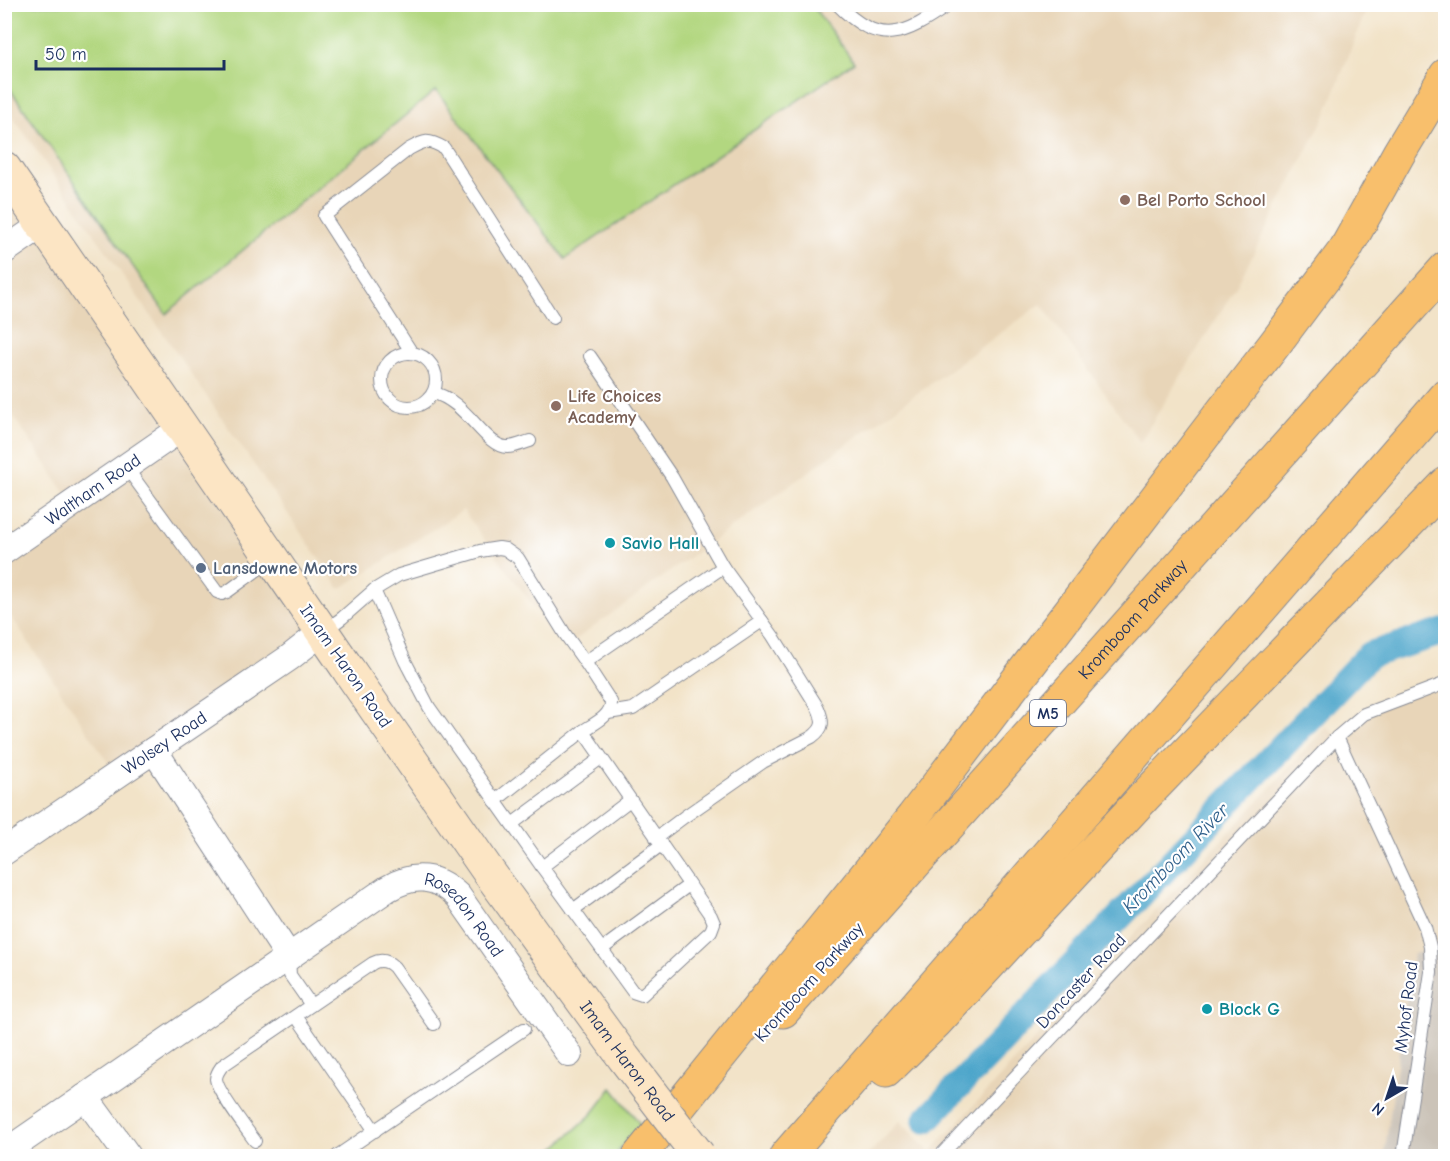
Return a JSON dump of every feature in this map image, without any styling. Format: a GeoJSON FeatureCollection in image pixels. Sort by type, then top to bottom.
{"type":"FeatureCollection","features":[{"type":"Feature","properties":{"kind":"highway"},"geometry":{"type":"LineString","coordinates":[[639,1156],[913,817],[1281,336],[1345,250],[1446,75]]}},
{"type":"Feature","properties":{"kind":"highway","name":"Kromboom Parkway"},"geometry":{"type":"LineString","coordinates":[[650,1156],[790,1003],[1446,268]]}},
{"type":"Feature","properties":{"kind":"highway"},"geometry":{"type":"LineString","coordinates":[[788,1156],[1446,395]]}},
{"type":"Feature","properties":{"kind":"highway"},"geometry":{"type":"LineString","coordinates":[[788,1156],[864,1092],[935,1023],[1146,796],[1446,484]]}},
{"type":"Feature","properties":{"kind":"street","name":"Imam Haron Road"},"geometry":{"type":"LineString","coordinates":[[4,168],[488,871],[624,1058],[699,1156]]}},
{"type":"Feature","properties":{"kind":"street"},"geometry":{"type":"LineString","coordinates":[[4,251],[43,224]]}},
{"type":"Feature","properties":{"kind":"street","name":"Waltham Road"},"geometry":{"type":"LineString","coordinates":[[4,551],[182,428]]}},
{"type":"Feature","properties":{"kind":"street","name":"Wolsey Road"},"geometry":{"type":"LineString","coordinates":[[4,852],[289,658],[322,632]]}},
{"type":"Feature","properties":{"kind":"street"},"geometry":{"type":"LineString","coordinates":[[154,750],[289,957]]}},
{"type":"Feature","properties":{"kind":"street","name":"Rosedon Road"},"geometry":{"type":"LineString","coordinates":[[4,1153],[396,884],[415,878],[443,884],[458,896],[570,1054]]}},
{"type":"Feature","properties":{"kind":"street"},"geometry":{"type":"LineString","coordinates":[[85,1097],[128,1156]]}},
{"type":"Feature","properties":{"kind":"lane"},"geometry":{"type":"LineString","coordinates":[[837,4],[850,18],[862,26],[884,33],[899,32],[924,22],[950,4]]}},
{"type":"Feature","properties":{"kind":"lane"},"geometry":{"type":"LineString","coordinates":[[412,353],[324,216],[421,142],[429,141],[444,148],[553,318]]}},
{"type":"Feature","properties":{"kind":"lane"},"geometry":{"type":"LineString","coordinates":[[412,353],[422,356],[435,372],[436,383],[433,393],[426,402],[417,406],[406,408],[396,404],[383,388],[382,377],[385,367],[401,354],[412,353]]}},
{"type":"Feature","properties":{"kind":"lane"},"geometry":{"type":"LineString","coordinates":[[573,910],[658,841],[684,816],[764,762],[812,737],[819,732],[821,727],[818,708],[773,636],[723,567],[672,477],[590,356]]}},
{"type":"Feature","properties":{"kind":"lane"},"geometry":{"type":"LineString","coordinates":[[433,393],[441,395],[462,410],[495,444],[509,447],[530,441]]}},
{"type":"Feature","properties":{"kind":"lane"},"geometry":{"type":"LineString","coordinates":[[126,467],[217,592],[222,594],[227,592],[272,560]]}},
{"type":"Feature","properties":{"kind":"lane"},"geometry":{"type":"LineString","coordinates":[[322,632],[374,590],[399,574],[480,551],[499,548],[505,549],[518,558],[611,702],[611,708],[608,713],[495,801]]}},
{"type":"Feature","properties":{"kind":"lane"},"geometry":{"type":"LineString","coordinates":[[585,662],[723,567]]}},
{"type":"Feature","properties":{"kind":"lane"},"geometry":{"type":"LineString","coordinates":[[374,590],[405,661],[429,707],[633,992],[640,995],[645,994],[711,931],[714,923],[583,731]]}},
{"type":"Feature","properties":{"kind":"lane"},"geometry":{"type":"LineString","coordinates":[[608,713],[633,709],[762,621]]}},
{"type":"Feature","properties":{"kind":"lane","name":"Doncaster Road"},"geometry":{"type":"LineString","coordinates":[[940,1156],[1337,736],[1364,714],[1446,683]]}},
{"type":"Feature","properties":{"kind":"lane","name":"Myhof Road"},"geometry":{"type":"LineString","coordinates":[[1337,736],[1425,927],[1430,947],[1431,972],[1402,1156]]}},
{"type":"Feature","properties":{"kind":"lane"},"geometry":{"type":"LineString","coordinates":[[512,824],[601,758]]}},
{"type":"Feature","properties":{"kind":"lane"},"geometry":{"type":"LineString","coordinates":[[542,867],[630,801]]}},
{"type":"Feature","properties":{"kind":"lane"},"geometry":{"type":"LineString","coordinates":[[602,949],[689,885]]}},
{"type":"Feature","properties":{"kind":"lane"},"geometry":{"type":"LineString","coordinates":[[289,957],[290,975],[311,1005]]}},
{"type":"Feature","properties":{"kind":"lane"},"geometry":{"type":"LineString","coordinates":[[255,1142],[218,1087],[216,1076],[218,1071],[222,1066],[373,963],[384,961],[394,967],[434,1024]]}},
{"type":"Feature","properties":{"kind":"lane"},"geometry":{"type":"LineString","coordinates":[[296,1016],[375,1131]]}},
{"type":"Feature","properties":{"kind":"lane"},"geometry":{"type":"LineString","coordinates":[[337,1156],[524,1029]]}},
{"type":"Feature","properties":{"kind":"shaded area","name":"Life Choices Academy"},"geometry":{"type":"Polygon","coordinates":[[[4,5],[1368,5],[1326,114],[1236,287],[1140,442],[1041,304],[564,648],[463,510],[340,589],[5,105],[4,5]]]}},
{"type":"Feature","properties":{"kind":"shaded area"},"geometry":{"type":"Polygon","coordinates":[[[4,168],[322,632],[117,776],[5,607],[5,551],[73,504],[5,404],[4,168]]]}},
{"type":"Feature","properties":{"kind":"shaded area"},"geometry":{"type":"Polygon","coordinates":[[[1445,683],[1445,939],[1413,955],[1384,1156],[867,1156],[900,1121],[930,1152],[1326,726],[1337,736],[1364,714],[1445,683]]]}},
{"type":"Feature","properties":{"kind":"shaded area"},"geometry":{"type":"Polygon","coordinates":[[[1445,939],[1445,1156],[1384,1156],[1413,955],[1445,939]]]}},
{"type":"Feature","properties":{"kind":"green space"},"geometry":{"type":"Polygon","coordinates":[[[4,5],[812,5],[854,62],[565,259],[436,90],[166,314],[5,82],[4,5]]]}},
{"type":"Feature","properties":{"kind":"green space"},"geometry":{"type":"Polygon","coordinates":[[[612,1088],[641,1125],[614,1156],[546,1156],[592,1114],[612,1088]]]}},
{"type":"Feature","properties":{"kind":"waterway","name":"Kromboom River"},"geometry":{"type":"LineString","coordinates":[[926,1120],[1369,655],[1446,631]]}},
{"type":"Feature","properties":{"kind":"place","name":"Bel Porto School"},"geometry":{"type":"Point","coordinates":[1125,200]}},
{"type":"Feature","properties":{"kind":"place","name":"Life Choices Academy"},"geometry":{"type":"Point","coordinates":[556,406]}},
{"type":"Feature","properties":{"kind":"place","name":"Savio Hall"},"geometry":{"type":"Point","coordinates":[610,543]}},
{"type":"Feature","properties":{"kind":"place","name":"Lansdowne Motors"},"geometry":{"type":"Point","coordinates":[201,568]}},
{"type":"Feature","properties":{"kind":"place","name":"Block G"},"geometry":{"type":"Point","coordinates":[1207,1009]}}]}
